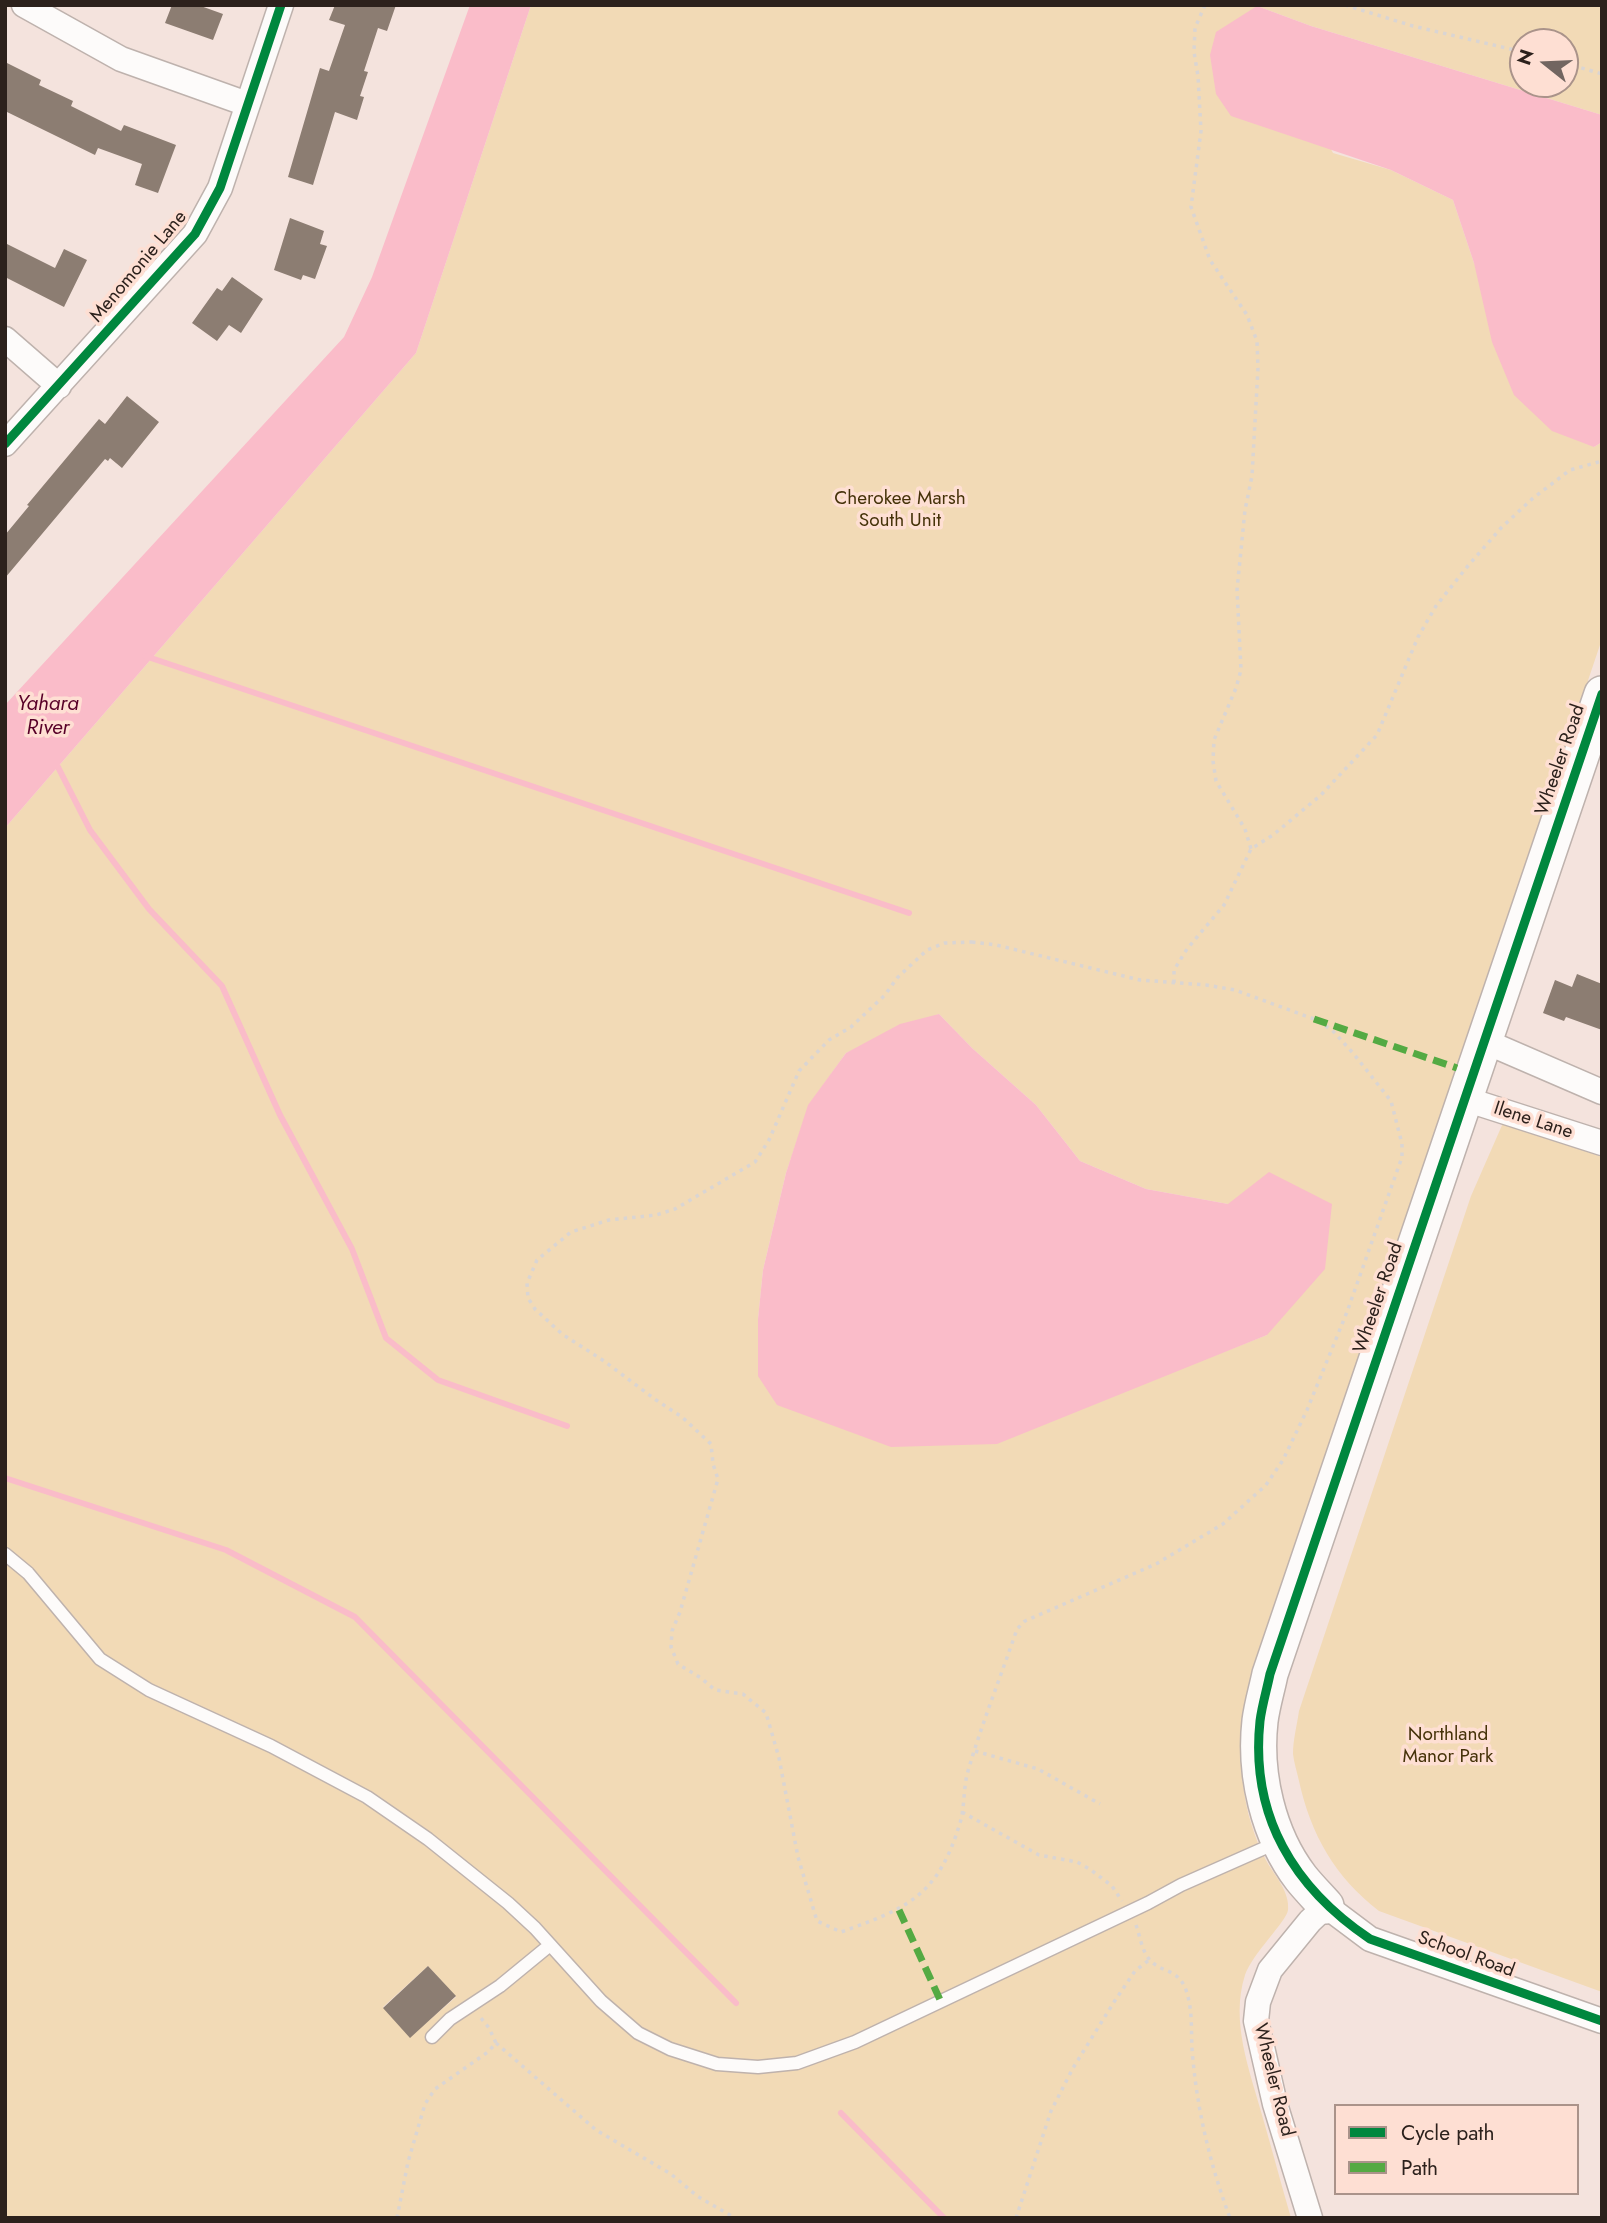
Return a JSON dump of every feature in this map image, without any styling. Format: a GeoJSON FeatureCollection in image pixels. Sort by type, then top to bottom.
{"type":"FeatureCollection","features":[{"type":"Feature","properties":{"kind":"street"},"geometry":{"type":"LineString","coordinates":[[24,5],[121,59],[247,104]]}},
{"type":"Feature","properties":{"kind":"street","name":"Menomonie Lane"},"geometry":{"type":"LineString","coordinates":[[5,444],[195,234],[220,188],[281,5]]}},
{"type":"Feature","properties":{"kind":"street"},"geometry":{"type":"LineString","coordinates":[[5,339],[59,386]]}},
{"type":"Feature","properties":{"kind":"street","name":"Wheeler Road"},"geometry":{"type":"LineString","coordinates":[[1310,2218],[1275,2104],[1256,2021],[1258,2002],[1270,1970],[1310,1921],[1326,1906],[1301,1878],[1280,1841],[1267,1806],[1259,1762],[1260,1720],[1270,1674],[1602,694]]}},
{"type":"Feature","properties":{"kind":"street"},"geometry":{"type":"LineString","coordinates":[[1484,1041],[1602,1091]]}},
{"type":"Feature","properties":{"kind":"street","name":"Ilene Lane"},"geometry":{"type":"LineString","coordinates":[[1465,1099],[1602,1143]]}},
{"type":"Feature","properties":{"kind":"street","name":"School Road"},"geometry":{"type":"LineString","coordinates":[[1326,1906],[1370,1939],[1602,2021]]}},
{"type":"Feature","properties":{"kind":"lane"},"geometry":{"type":"LineString","coordinates":[[5,1554],[28,1573],[100,1659],[149,1690],[271,1746],[367,1797],[428,1839],[508,1903],[601,2001],[638,2032],[670,2049],[717,2064],[758,2067],[797,2063],[855,2042],[1128,1913],[1181,1885],[1280,1841]]}},
{"type":"Feature","properties":{"kind":"lane"},"geometry":{"type":"LineString","coordinates":[[432,2037],[450,2019],[500,1986],[550,1945]]}},
{"type":"Feature","properties":{"kind":"path"},"geometry":{"type":"LineString","coordinates":[[1205,5],[1195,28],[1194,52],[1198,76],[1200,131],[1191,207],[1210,260],[1247,314],[1257,341],[1258,379],[1252,476],[1245,510],[1237,590],[1241,670],[1214,740],[1213,761],[1216,780],[1245,829],[1251,849]]}},
{"type":"Feature","properties":{"kind":"path"},"geometry":{"type":"LineString","coordinates":[[1345,5],[1413,26],[1509,49]]}},
{"type":"Feature","properties":{"kind":"path"},"geometry":{"type":"LineString","coordinates":[[1579,67],[1602,74]]}},
{"type":"Feature","properties":{"kind":"path"},"geometry":{"type":"LineString","coordinates":[[1174,983],[1174,970],[1187,949],[1224,905],[1251,849],[1290,822],[1321,795],[1377,735],[1418,637],[1436,606],[1501,528],[1532,499],[1570,470],[1602,461]]}},
{"type":"Feature","properties":{"kind":"path"},"geometry":{"type":"LineString","coordinates":[[972,942],[996,945],[1140,980],[1235,990],[1314,1019],[1332,1030],[1391,1101],[1397,1119],[1402,1157],[1347,1312],[1307,1410],[1283,1460],[1266,1485],[1223,1524],[1156,1564],[1025,1621],[1017,1629],[975,1751],[967,1772],[961,1821],[943,1865],[929,1887],[908,1905],[884,1917],[841,1932],[817,1921],[799,1857],[779,1758],[766,1713],[743,1694],[715,1690],[678,1664],[671,1647],[672,1631],[680,1612],[718,1479],[711,1444],[682,1417],[562,1334],[527,1298],[527,1283],[537,1260],[571,1233],[609,1220],[656,1215],[675,1209],[755,1162],[769,1140],[799,1072],[829,1040],[851,1027],[927,950],[945,943],[972,942]]}},
{"type":"Feature","properties":{"kind":"path"},"geometry":{"type":"LineString","coordinates":[[975,1751],[1038,1769],[1100,1804]]}},
{"type":"Feature","properties":{"kind":"path"},"geometry":{"type":"LineString","coordinates":[[962,1812],[1039,1855],[1077,1863],[1112,1886],[1136,1926],[1149,1960],[1181,1980],[1187,1992],[1191,2013],[1192,2058],[1203,2128],[1230,2218]]}},
{"type":"Feature","properties":{"kind":"path"},"geometry":{"type":"LineString","coordinates":[[1016,2218],[1057,2100],[1073,2068],[1135,1971],[1149,1960]]}},
{"type":"Feature","properties":{"kind":"path"},"geometry":{"type":"LineString","coordinates":[[472,2005],[496,2043],[596,2130],[671,2174],[697,2196],[735,2218]]}},
{"type":"Feature","properties":{"kind":"path"},"geometry":{"type":"LineString","coordinates":[[397,2218],[408,2162],[425,2104],[435,2089],[496,2043]]}},
{"type":"Feature","properties":{"kind":"green space","name":"Cherokee Marsh South Unit"},"geometry":{"type":"Polygon","coordinates":[[[531,5],[1602,5],[1602,115],[1546,98],[1579,98],[1579,28],[1509,28],[1509,87],[1311,26],[1257,6],[1333,153],[1391,170],[1453,200],[1474,263],[1594,447],[1602,442],[1602,639],[1268,1624],[1244,1722],[1244,1789],[1251,1823],[1264,1857],[1284,1891],[1288,1910],[1245,1975],[1241,1993],[1241,2028],[1247,2064],[1291,2218],[5,2218],[5,828],[416,353],[531,5]],[[939,1014],[846,1053],[809,1105],[786,1173],[763,1270],[758,1319],[758,1376],[1141,1384],[1267,1335],[1228,1204],[1146,1189],[1080,1161],[1036,1105],[972,1048],[939,1014]],[[428,1966],[383,2007],[410,2037],[456,1997],[428,1966]]]}},
{"type":"Feature","properties":{"kind":"green space","name":"Northland Manor Park"},"geometry":{"type":"Polygon","coordinates":[[[1503,1123],[1602,1157],[1602,1992],[1379,1911],[1350,1884],[1327,1854],[1310,1819],[1293,1754],[1299,1711],[1471,1196],[1503,1123]]]}},
{"type":"Feature","properties":{"kind":"water","name":"Yahara River"},"geometry":{"type":"Polygon","coordinates":[[[470,5],[531,5],[416,353],[5,828],[5,705],[344,337],[372,277],[470,5]]]}},
{"type":"Feature","properties":{"kind":"water"},"geometry":{"type":"Polygon","coordinates":[[[1257,6],[1311,26],[1509,87],[1509,98],[1546,98],[1602,115],[1602,442],[1594,447],[1552,431],[1514,395],[1492,342],[1474,263],[1453,200],[1391,170],[1231,116],[1216,94],[1210,55],[1216,32],[1257,6]]]}},
{"type":"Feature","properties":{"kind":"water"},"geometry":{"type":"Polygon","coordinates":[[[939,1014],[972,1048],[1036,1105],[1080,1161],[1146,1189],[1228,1204],[1269,1172],[1332,1204],[1325,1269],[1267,1335],[997,1444],[891,1447],[777,1405],[758,1376],[758,1319],[763,1270],[786,1173],[808,1105],[846,1053],[900,1024],[939,1014]]]}},
{"type":"Feature","properties":{"kind":"building"},"geometry":{"type":"Polygon","coordinates":[[[172,5],[198,5],[223,14],[213,40],[165,23],[172,5]]]}},
{"type":"Feature","properties":{"kind":"building"},"geometry":{"type":"Polygon","coordinates":[[[335,5],[396,5],[387,31],[378,28],[364,71],[368,72],[360,96],[364,97],[357,120],[335,112],[313,185],[288,177],[320,68],[329,71],[345,25],[329,20],[335,5]]]}},
{"type":"Feature","properties":{"kind":"building"},"geometry":{"type":"Polygon","coordinates":[[[5,62],[41,80],[39,85],[73,101],[71,106],[121,131],[124,125],[176,145],[158,193],[135,185],[142,164],[98,148],[95,155],[5,111],[5,62]]]}},
{"type":"Feature","properties":{"kind":"building"},"geometry":{"type":"Polygon","coordinates":[[[290,218],[324,231],[320,244],[327,246],[315,279],[303,275],[301,280],[274,270],[290,218]]]}},
{"type":"Feature","properties":{"kind":"building"},"geometry":{"type":"Polygon","coordinates":[[[5,243],[55,268],[64,249],[87,260],[64,307],[5,277],[5,243]]]}},
{"type":"Feature","properties":{"kind":"building"},"geometry":{"type":"Polygon","coordinates":[[[232,277],[263,299],[241,333],[229,325],[217,341],[192,323],[217,288],[222,291],[232,277]]]}},
{"type":"Feature","properties":{"kind":"building"},"geometry":{"type":"Polygon","coordinates":[[[127,396],[159,422],[122,468],[110,458],[108,461],[105,459],[5,578],[5,535],[99,419],[105,424],[127,396]]]}},
{"type":"Feature","properties":{"kind":"building"},"geometry":{"type":"Polygon","coordinates":[[[1577,974],[1602,984],[1602,1030],[1566,1017],[1564,1021],[1543,1013],[1555,980],[1572,987],[1577,974]]]}},
{"type":"Feature","properties":{"kind":"building"},"geometry":{"type":"Polygon","coordinates":[[[428,1966],[456,1996],[410,2038],[383,2008],[428,1966]]]}},
{"type":"Feature","properties":{"kind":"waterway"},"geometry":{"type":"LineString","coordinates":[[145,656],[909,913]]}},
{"type":"Feature","properties":{"kind":"waterway"},"geometry":{"type":"LineString","coordinates":[[52,761],[58,767],[90,830],[149,909],[222,986],[280,1115],[352,1249],[386,1338],[438,1380],[567,1426]]}},
{"type":"Feature","properties":{"kind":"waterway"},"geometry":{"type":"LineString","coordinates":[[5,1478],[226,1550],[355,1617],[736,2003]]}},
{"type":"Feature","properties":{"kind":"waterway"},"geometry":{"type":"LineString","coordinates":[[841,2113],[944,2218]]}},
{"type":"Feature","properties":{"kind":"marked path"},"geometry":{"type":"LineString","coordinates":[[1314,1019],[1457,1068]]}},
{"type":"Feature","properties":{"kind":"marked path"},"geometry":{"type":"LineString","coordinates":[[899,1910],[941,2002]]}},
{"type":"Feature","properties":{"kind":"cycle path"},"geometry":{"type":"LineString","coordinates":[[5,444],[195,234],[220,188],[281,5]]}},
{"type":"Feature","properties":{"kind":"cycle path"},"geometry":{"type":"LineString","coordinates":[[1602,694],[1270,1674],[1260,1721],[1259,1756],[1262,1788],[1270,1818],[1283,1846],[1299,1873],[1319,1897],[1343,1919],[1370,1939],[1602,2021]]}}]}
